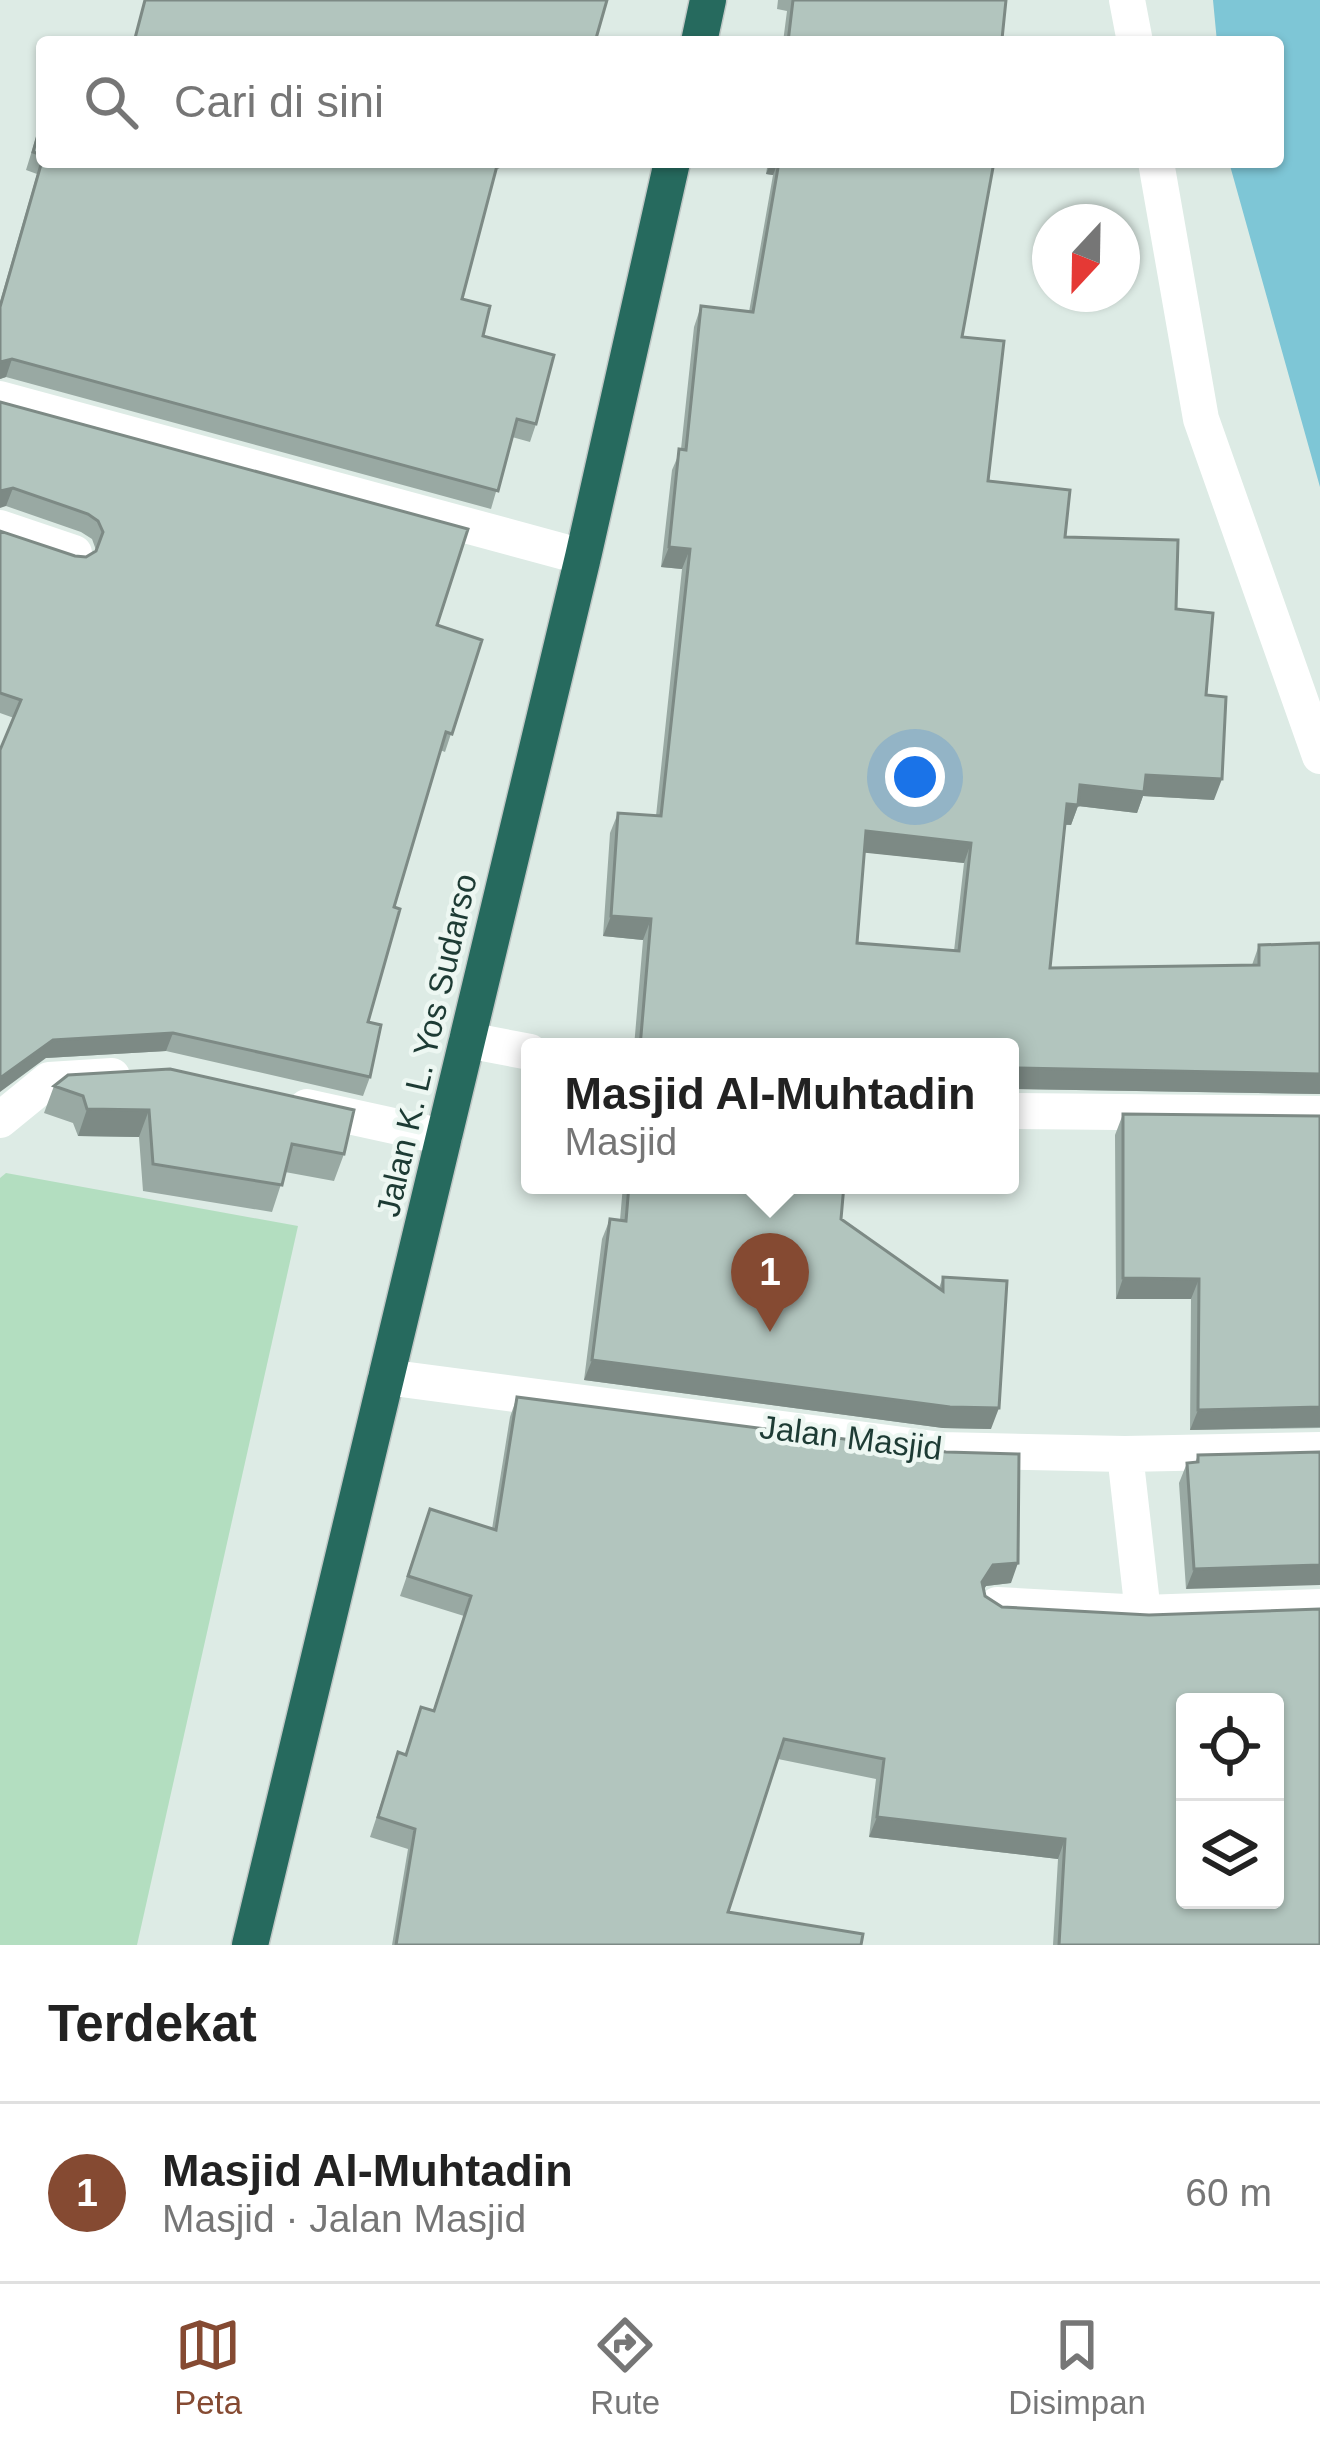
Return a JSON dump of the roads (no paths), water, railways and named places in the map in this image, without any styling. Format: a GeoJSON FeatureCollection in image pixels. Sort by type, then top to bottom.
{"type":"FeatureCollection","features":[{"type":"Feature","properties":{"kind":"highway"},"geometry":{"type":"LineString","coordinates":[[699,36],[708,0]]}},
{"type":"Feature","properties":{"kind":"highway","name":"Jalan K. L. Yos Sudarso"},"geometry":{"type":"LineString","coordinates":[[250,1945],[583,557],[671,168]]}},
{"type":"Feature","properties":{"kind":"street"},"geometry":{"type":"LineString","coordinates":[[1127,0],[1134,36]]}},
{"type":"Feature","properties":{"kind":"street"},"geometry":{"type":"LineString","coordinates":[[1157,168],[1201,419],[1320,756]]}},
{"type":"Feature","properties":{"kind":"street"},"geometry":{"type":"LineString","coordinates":[[0,398],[583,557]]}},
{"type":"Feature","properties":{"kind":"street"},"geometry":{"type":"LineString","coordinates":[[0,528],[74,553]]}},
{"type":"Feature","properties":{"kind":"street"},"geometry":{"type":"LineString","coordinates":[[467,1040],[521,1050]]}},
{"type":"Feature","properties":{"kind":"street"},"geometry":{"type":"LineString","coordinates":[[1,1117],[49,1080],[139,1075]]}},
{"type":"Feature","properties":{"kind":"street"},"geometry":{"type":"LineString","coordinates":[[274,1100],[444,1137]]}},
{"type":"Feature","properties":{"kind":"street"},"geometry":{"type":"LineString","coordinates":[[1019,1111],[1320,1114]]}},
{"type":"Feature","properties":{"kind":"street","name":"Jalan Masjid"},"geometry":{"type":"LineString","coordinates":[[386,1377],[940,1450],[1125,1454],[1320,1450]]}},
{"type":"Feature","properties":{"kind":"street"},"geometry":{"type":"LineString","coordinates":[[1125,1454],[1144,1613]]}},
{"type":"Feature","properties":{"kind":"street"},"geometry":{"type":"LineString","coordinates":[[997,1605],[1144,1613],[1320,1607]]}},
{"type":"Feature","properties":{"kind":"water"},"geometry":{"type":"Polygon","coordinates":[[[1213,0],[1320,0],[1320,487],[1231,168],[1284,168],[1284,36],[1216,36],[1213,0]]]}},
{"type":"Feature","properties":{"kind":"place","name":"Masjid Al-Muhtadin"},"geometry":{"type":"Point","coordinates":[770,1332]}}]}
